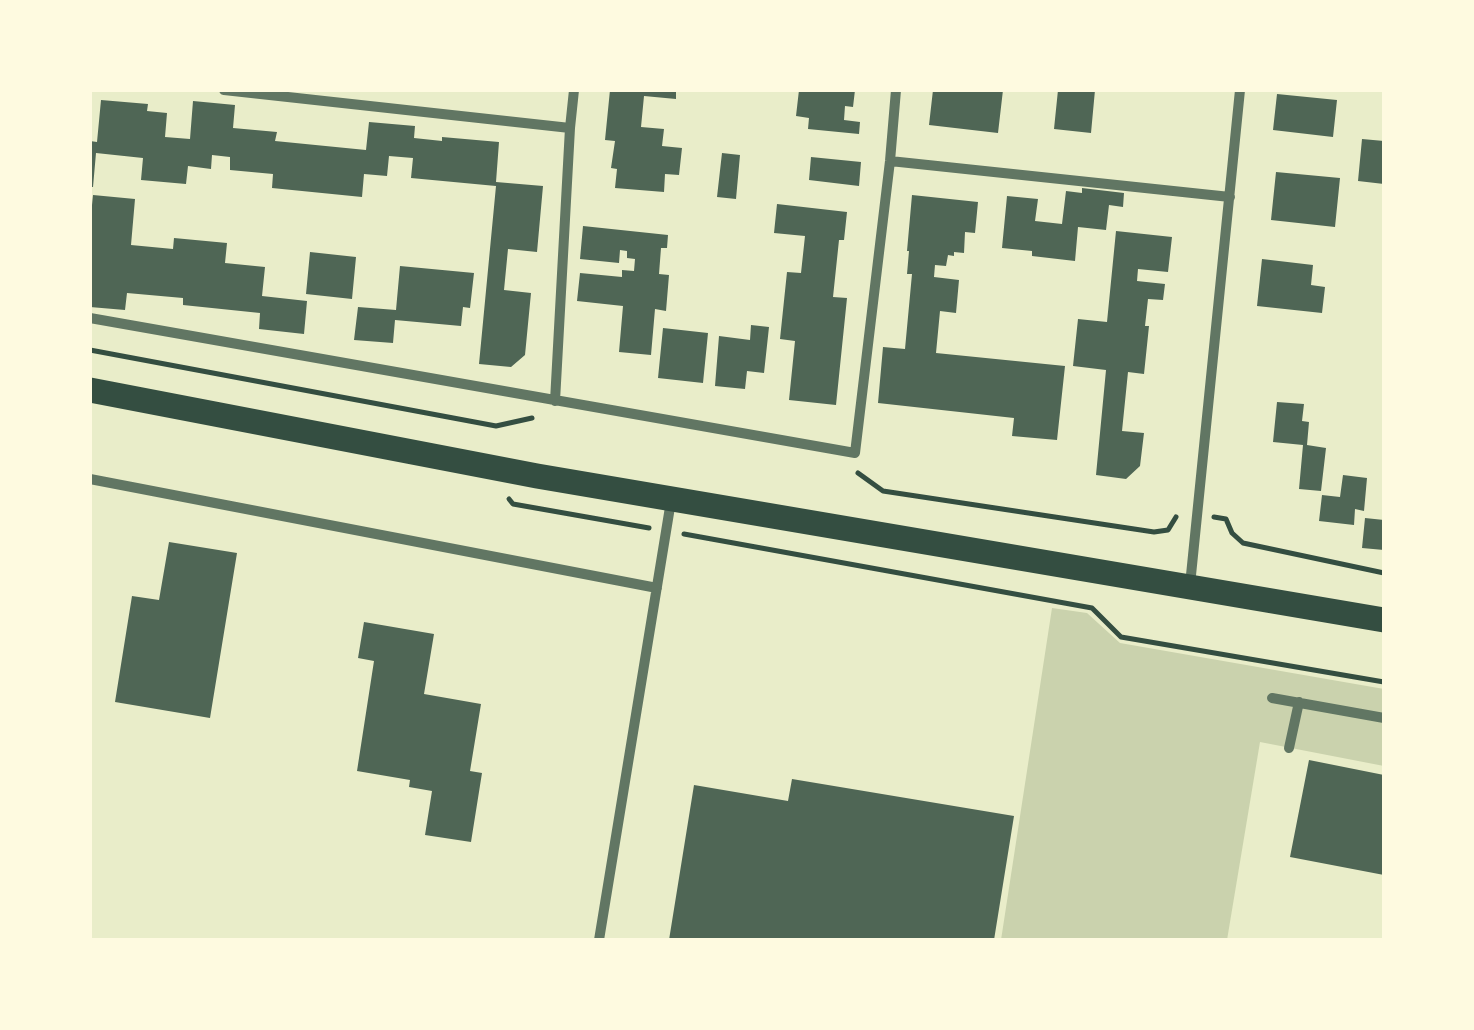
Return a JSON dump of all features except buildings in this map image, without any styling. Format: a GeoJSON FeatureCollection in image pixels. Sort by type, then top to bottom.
{"type":"FeatureCollection","features":[{"type":"Feature","properties":{"kind":"main road"},"geometry":{"type":"LineString","coordinates":[[90,390],[672,500],[1384,620]]}},
{"type":"Feature","properties":{"kind":"street"},"geometry":{"type":"LineString","coordinates":[[224,90],[570,128]]}},
{"type":"Feature","properties":{"kind":"street"},"geometry":{"type":"LineString","coordinates":[[555,401],[574,90]]}},
{"type":"Feature","properties":{"kind":"street"},"geometry":{"type":"LineString","coordinates":[[90,318],[855,453],[896,90]]}},
{"type":"Feature","properties":{"kind":"street"},"geometry":{"type":"LineString","coordinates":[[1190,586],[1240,90]]}},
{"type":"Feature","properties":{"kind":"street"},"geometry":{"type":"LineString","coordinates":[[890,161],[1230,197]]}},
{"type":"Feature","properties":{"kind":"street"},"geometry":{"type":"LineString","coordinates":[[90,479],[657,588]]}},
{"type":"Feature","properties":{"kind":"street"},"geometry":{"type":"LineString","coordinates":[[599,940],[672,500]]}},
{"type":"Feature","properties":{"kind":"street"},"geometry":{"type":"LineString","coordinates":[[1272,698],[1384,718]]}},
{"type":"Feature","properties":{"kind":"street"},"geometry":{"type":"LineString","coordinates":[[1289,748],[1298,702]]}},
{"type":"Feature","properties":{"kind":"path"},"geometry":{"type":"LineString","coordinates":[[90,350],[496,426],[536,418]]}},
{"type":"Feature","properties":{"kind":"path"},"geometry":{"type":"LineString","coordinates":[[854,470],[883,491],[1154,532],[1168,530],[1179,512],[1226,519],[1232,533],[1243,543],[1384,573]]}},
{"type":"Feature","properties":{"kind":"path"},"geometry":{"type":"LineString","coordinates":[[503,494],[513,504],[1092,608],[1121,636],[1384,682]]}},
{"type":"Feature","properties":{"kind":"green space"},"geometry":{"type":"Polygon","coordinates":[[[1052,608],[1087,613],[1120,643],[1384,689],[1384,766],[1260,742],[1227,940],[1001,940],[1052,608]]]}}]}
